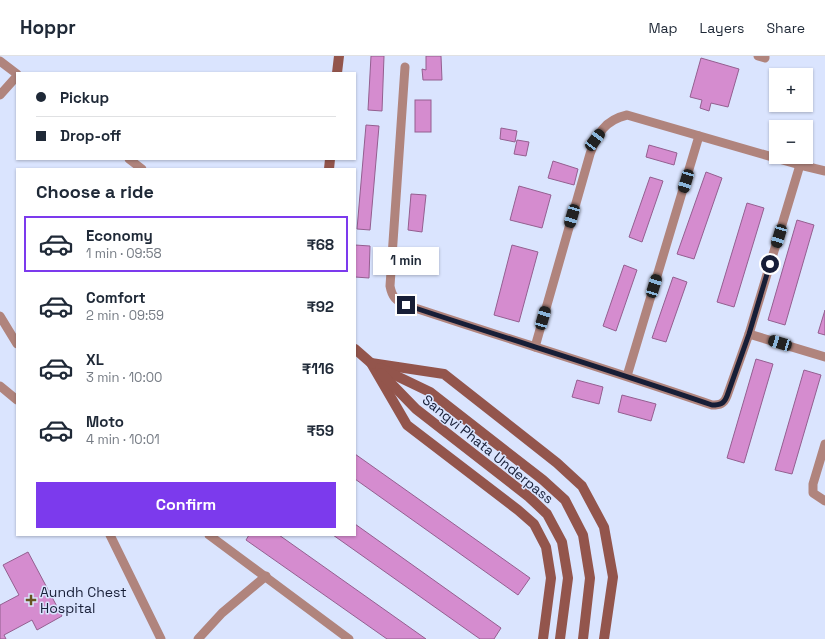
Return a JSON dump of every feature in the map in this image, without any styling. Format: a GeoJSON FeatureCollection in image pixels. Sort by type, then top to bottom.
{"type":"FeatureCollection","features":[{"type":"Feature","properties":{"kind":"main road"},"geometry":{"type":"LineString","coordinates":[[338,72],[339,56]]}},
{"type":"Feature","properties":{"kind":"main road"},"geometry":{"type":"LineString","coordinates":[[356,350],[371,364],[407,425],[518,510],[534,524],[546,547],[551,578],[543,639]]}},
{"type":"Feature","properties":{"kind":"main road"},"geometry":{"type":"LineString","coordinates":[[371,364],[430,392],[543,480],[565,500],[583,535],[590,578],[583,639]]}},
{"type":"Feature","properties":{"kind":"main road"},"geometry":{"type":"LineString","coordinates":[[371,364],[444,374],[557,463],[582,486],[604,527],[613,577],[604,639]]}},
{"type":"Feature","properties":{"kind":"main road","name":"Sangvi Phata Underpass"},"geometry":{"type":"LineString","coordinates":[[371,364],[416,410],[529,497],[547,514],[562,542],[568,578],[560,639]]}},
{"type":"Feature","properties":{"kind":"lane"},"geometry":{"type":"LineString","coordinates":[[758,56],[765,58],[765,56]]}},
{"type":"Feature","properties":{"kind":"lane"},"geometry":{"type":"LineString","coordinates":[[0,61],[16,74]]}},
{"type":"Feature","properties":{"kind":"lane"},"geometry":{"type":"LineString","coordinates":[[405,67],[390,286],[391,295],[398,302],[712,405],[719,405],[725,402],[749,334],[800,165]]}},
{"type":"Feature","properties":{"kind":"lane"},"geometry":{"type":"LineString","coordinates":[[0,95],[16,76]]}},
{"type":"Feature","properties":{"kind":"lane"},"geometry":{"type":"LineString","coordinates":[[535,347],[590,154],[595,140],[607,123],[626,115],[825,171]]}},
{"type":"Feature","properties":{"kind":"lane"},"geometry":{"type":"LineString","coordinates":[[627,376],[699,136]]}},
{"type":"Feature","properties":{"kind":"lane"},"geometry":{"type":"LineString","coordinates":[[130,160],[141,168]]}},
{"type":"Feature","properties":{"kind":"lane"},"geometry":{"type":"LineString","coordinates":[[0,316],[16,342]]}},
{"type":"Feature","properties":{"kind":"lane"},"geometry":{"type":"LineString","coordinates":[[749,334],[825,357]]}},
{"type":"Feature","properties":{"kind":"lane"},"geometry":{"type":"LineString","coordinates":[[0,386],[16,399]]}},
{"type":"Feature","properties":{"kind":"lane"},"geometry":{"type":"LineString","coordinates":[[825,444],[813,484],[813,493],[825,501]]}},
{"type":"Feature","properties":{"kind":"lane"},"geometry":{"type":"LineString","coordinates":[[110,536],[161,639]]}},
{"type":"Feature","properties":{"kind":"lane"},"geometry":{"type":"LineString","coordinates":[[210,536],[349,639]]}},
{"type":"Feature","properties":{"kind":"lane"},"geometry":{"type":"LineString","coordinates":[[198,639],[222,613],[266,576]]}},
{"type":"Feature","properties":{"kind":"building"},"geometry":{"type":"Polygon","coordinates":[[[371,56],[384,56],[382,111],[368,110],[371,56]]]}},
{"type":"Feature","properties":{"kind":"building"},"geometry":{"type":"Polygon","coordinates":[[[426,56],[441,56],[442,80],[423,80],[422,69],[426,70],[426,56]]]}},
{"type":"Feature","properties":{"kind":"building"},"geometry":{"type":"Polygon","coordinates":[[[701,58],[739,69],[728,107],[711,103],[709,111],[700,108],[702,100],[690,97],[701,58]]]}},
{"type":"Feature","properties":{"kind":"building"},"geometry":{"type":"Polygon","coordinates":[[[415,100],[431,100],[431,132],[415,132],[415,100]]]}},
{"type":"Feature","properties":{"kind":"building"},"geometry":{"type":"Polygon","coordinates":[[[366,125],[379,126],[370,230],[357,229],[366,125]]]}},
{"type":"Feature","properties":{"kind":"building"},"geometry":{"type":"Polygon","coordinates":[[[501,128],[517,131],[515,142],[500,139],[501,128]]]}},
{"type":"Feature","properties":{"kind":"building"},"geometry":{"type":"Polygon","coordinates":[[[517,140],[529,142],[526,156],[514,154],[517,140]]]}},
{"type":"Feature","properties":{"kind":"building"},"geometry":{"type":"Polygon","coordinates":[[[649,145],[677,153],[674,165],[646,157],[649,145]]]}},
{"type":"Feature","properties":{"kind":"building"},"geometry":{"type":"Polygon","coordinates":[[[553,161],[578,169],[574,185],[548,178],[553,161]]]}},
{"type":"Feature","properties":{"kind":"building"},"geometry":{"type":"Polygon","coordinates":[[[706,172],[722,178],[694,259],[677,254],[706,172]]]}},
{"type":"Feature","properties":{"kind":"building"},"geometry":{"type":"Polygon","coordinates":[[[650,177],[663,181],[642,242],[629,237],[650,177]]]}},
{"type":"Feature","properties":{"kind":"building"},"geometry":{"type":"Polygon","coordinates":[[[519,186],[551,195],[542,228],[510,220],[519,186]]]}},
{"type":"Feature","properties":{"kind":"building"},"geometry":{"type":"Polygon","coordinates":[[[411,194],[426,195],[422,232],[408,230],[411,194]]]}},
{"type":"Feature","properties":{"kind":"building"},"geometry":{"type":"Polygon","coordinates":[[[747,203],[764,208],[734,307],[717,302],[747,203]]]}},
{"type":"Feature","properties":{"kind":"building"},"geometry":{"type":"Polygon","coordinates":[[[797,220],[814,225],[785,325],[768,320],[797,220]]]}},
{"type":"Feature","properties":{"kind":"building"},"geometry":{"type":"Polygon","coordinates":[[[356,245],[370,246],[369,278],[356,277],[356,245]]]}},
{"type":"Feature","properties":{"kind":"building"},"geometry":{"type":"Polygon","coordinates":[[[512,245],[538,252],[519,322],[494,315],[512,245]]]}},
{"type":"Feature","properties":{"kind":"building"},"geometry":{"type":"Polygon","coordinates":[[[624,265],[637,270],[616,331],[603,326],[624,265]]]}},
{"type":"Feature","properties":{"kind":"building"},"geometry":{"type":"Polygon","coordinates":[[[673,277],[687,282],[666,342],[652,338],[673,277]]]}},
{"type":"Feature","properties":{"kind":"building"},"geometry":{"type":"Polygon","coordinates":[[[825,310],[825,335],[818,333],[825,310]]]}},
{"type":"Feature","properties":{"kind":"building"},"geometry":{"type":"Polygon","coordinates":[[[756,359],[773,364],[744,463],[727,458],[756,359]]]}},
{"type":"Feature","properties":{"kind":"building"},"geometry":{"type":"Polygon","coordinates":[[[804,370],[821,375],[792,474],[775,470],[804,370]]]}},
{"type":"Feature","properties":{"kind":"building"},"geometry":{"type":"Polygon","coordinates":[[[577,380],[603,387],[599,404],[572,397],[577,380]]]}},
{"type":"Feature","properties":{"kind":"building"},"geometry":{"type":"Polygon","coordinates":[[[622,395],[656,404],[651,421],[618,412],[622,395]]]}},
{"type":"Feature","properties":{"kind":"building"},"geometry":{"type":"Polygon","coordinates":[[[356,455],[530,578],[518,595],[356,480],[356,455]]]}},
{"type":"Feature","properties":{"kind":"building"},"geometry":{"type":"Polygon","coordinates":[[[356,525],[501,628],[494,639],[480,639],[334,536],[356,536],[356,525]]]}},
{"type":"Feature","properties":{"kind":"building"},"geometry":{"type":"Polygon","coordinates":[[[248,536],[280,536],[426,639],[387,639],[246,540],[248,536]]]}},
{"type":"Feature","properties":{"kind":"building","name":"Aundh Chest Hospital"},"geometry":{"type":"Polygon","coordinates":[[[28,552],[62,616],[37,630],[32,620],[4,635],[6,639],[0,639],[0,605],[19,595],[3,565],[28,552]]]}},
{"type":"Feature","properties":{"kind":"place","name":"Aundh Chest Hospital"},"geometry":{"type":"Point","coordinates":[31,600]}},
{"type":"Feature","properties":{"kind":"route"},"geometry":{"type":"LineString","coordinates":[[406,305],[712,405],[719,405],[725,402],[749,334],[770,264]]}}]}
